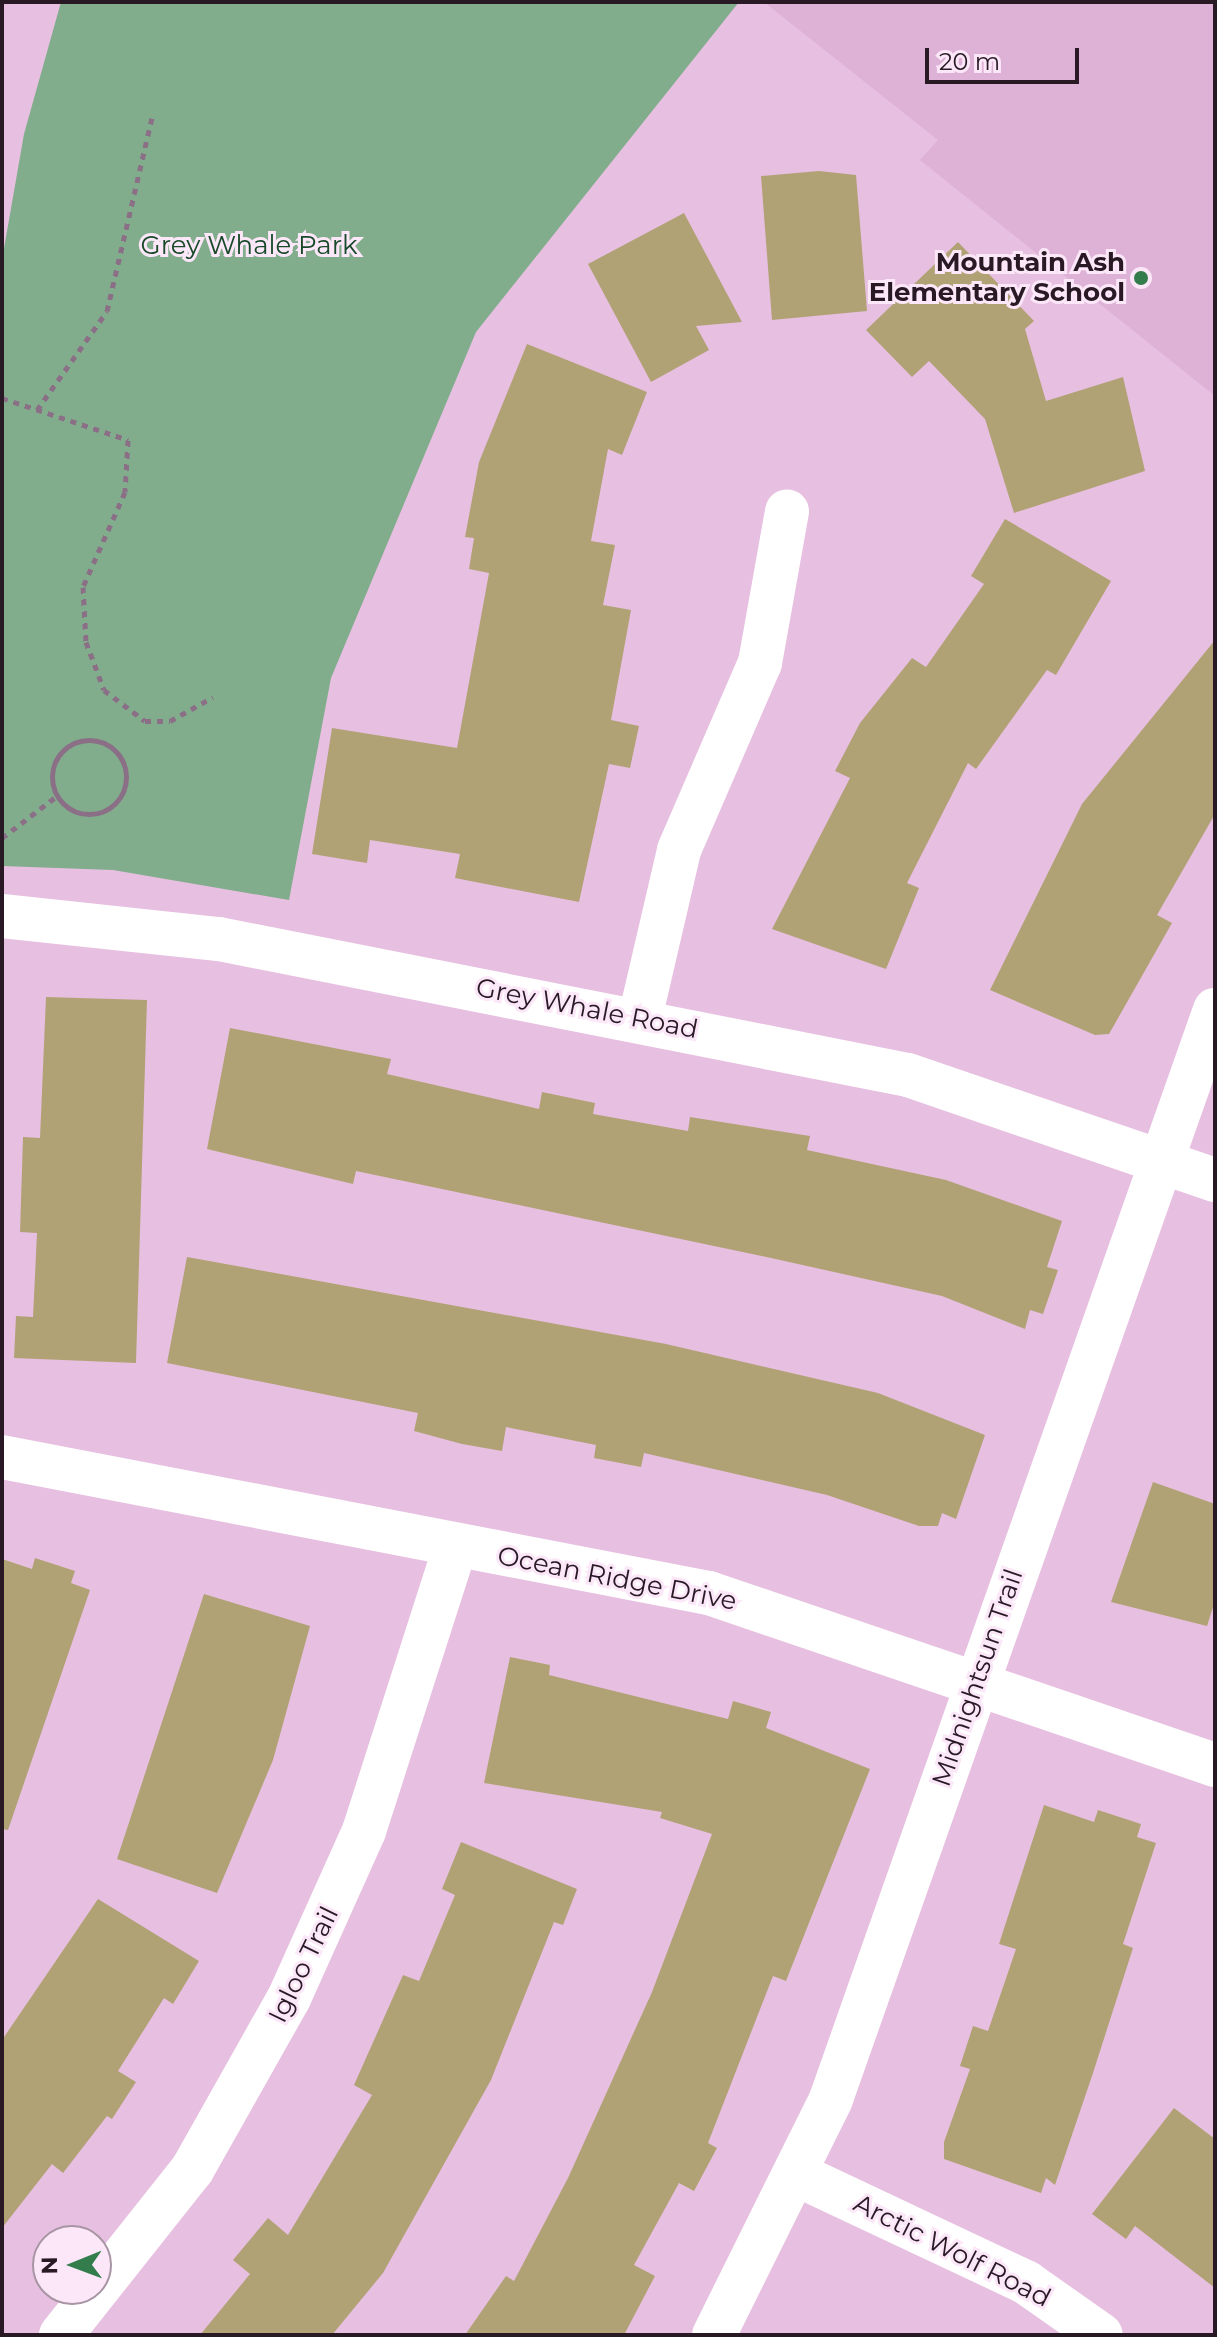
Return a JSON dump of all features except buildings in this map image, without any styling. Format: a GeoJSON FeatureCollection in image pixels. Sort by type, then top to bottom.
{"type":"FeatureCollection","features":[{"type":"Feature","properties":{"kind":"street"},"geometry":{"type":"LineString","coordinates":[[640,1018],[692,812],[760,663],[787,511]]}},
{"type":"Feature","properties":{"kind":"street","name":"Grey Whale Road"},"geometry":{"type":"LineString","coordinates":[[2,916],[177,932],[640,1018],[908,1075],[1215,1180]]}},
{"type":"Feature","properties":{"kind":"street","name":"Midnightsun Trail"},"geometry":{"type":"LineString","coordinates":[[714,2335],[798,2175],[978,1681],[1215,1010]]}},
{"type":"Feature","properties":{"kind":"street","name":"Ocean Ridge Drive"},"geometry":{"type":"LineString","coordinates":[[2,1457],[455,1547],[709,1593],[978,1681],[1215,1765]]}},
{"type":"Feature","properties":{"kind":"street","name":"Igloo Trail"},"geometry":{"type":"LineString","coordinates":[[61,2335],[192,2170],[289,1998],[364,1831],[455,1547]]}},
{"type":"Feature","properties":{"kind":"street","name":"Arctic Wolf Road"},"geometry":{"type":"LineString","coordinates":[[798,2175],[1027,2283],[1101,2335]]}},
{"type":"Feature","properties":{"kind":"path"},"geometry":{"type":"LineString","coordinates":[[37,410],[107,311],[153,113]]}},
{"type":"Feature","properties":{"kind":"path"},"geometry":{"type":"LineString","coordinates":[[2,398],[128,440],[125,492],[83,587],[86,642],[104,690],[145,721],[170,721],[213,697]]}},
{"type":"Feature","properties":{"kind":"path"},"geometry":{"type":"LineString","coordinates":[[90,739],[121,758],[126,781],[105,811],[81,813],[57,796],[53,766],[67,746],[90,739]]}},
{"type":"Feature","properties":{"kind":"path"},"geometry":{"type":"LineString","coordinates":[[2,838],[57,796]]}},
{"type":"Feature","properties":{"kind":"shaded area","name":"Mountain Ash Elementary School"},"geometry":{"type":"Polygon","coordinates":[[[764,2],[1215,2],[1215,396],[920,160],[938,140],[764,2]]]}},
{"type":"Feature","properties":{"kind":"green space","name":"Grey Whale Park"},"geometry":{"type":"Polygon","coordinates":[[[61,2],[739,2],[476,332],[331,678],[289,900],[113,870],[2,866],[2,260],[24,134],[61,2]]]}},
{"type":"Feature","properties":{"kind":"place","name":"Mountain Ash Elementary School"},"geometry":{"type":"Point","coordinates":[1141,278]}}]}
